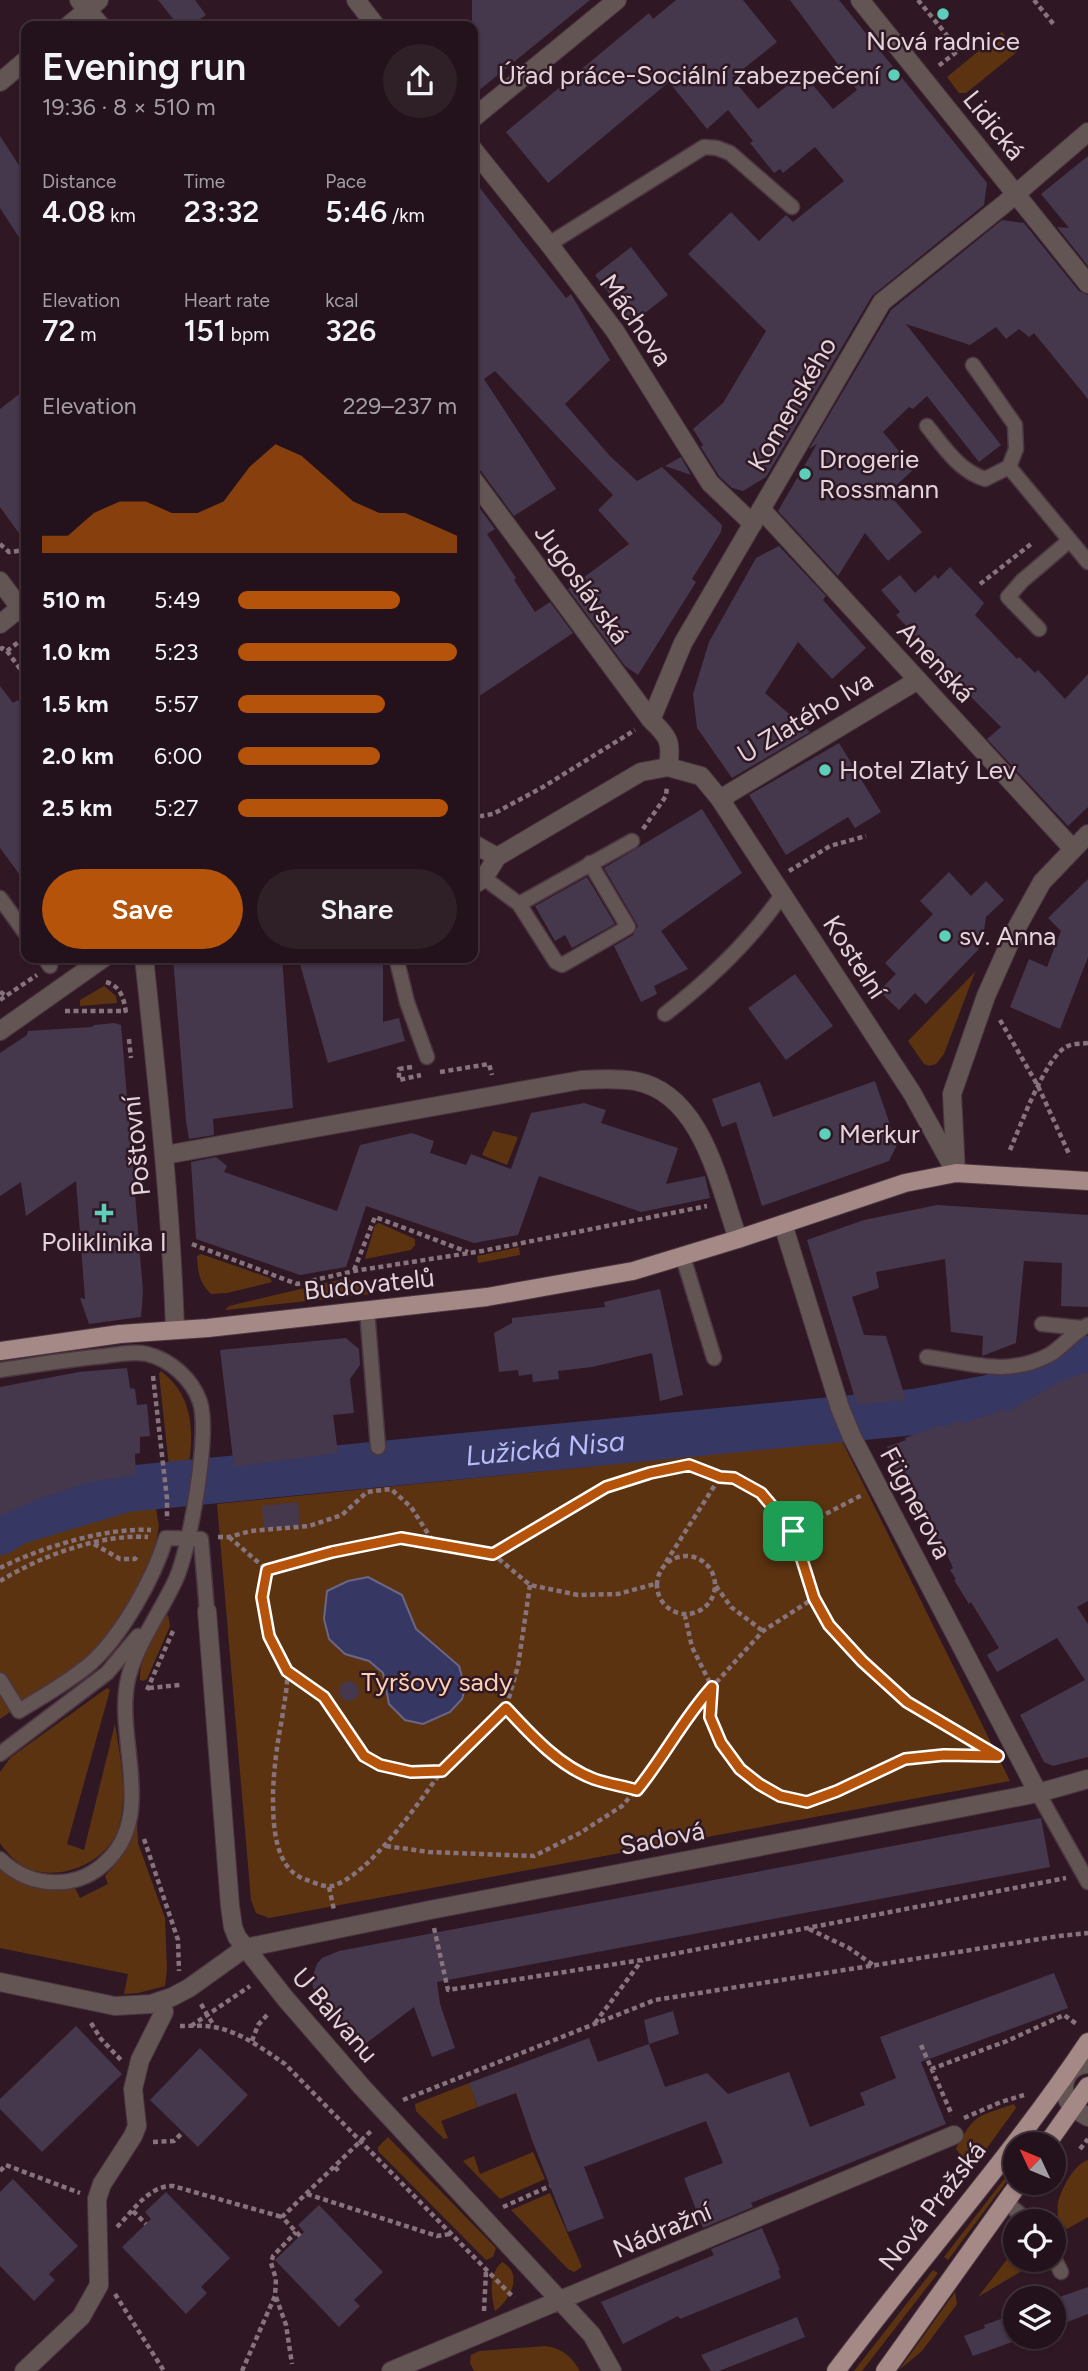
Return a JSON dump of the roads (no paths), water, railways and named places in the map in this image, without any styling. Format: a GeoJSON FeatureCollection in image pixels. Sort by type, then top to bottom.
{"type":"FeatureCollection","features":[{"type":"Feature","properties":{"kind":"main road","name":"Budovatelů"},"geometry":{"type":"LineString","coordinates":[[0,1351],[175,1329],[208,1328],[487,1297],[633,1271],[905,1183],[956,1173],[1088,1181]]}},
{"type":"Feature","properties":{"kind":"main road","name":"Nová Pražská"},"geometry":{"type":"LineString","coordinates":[[836,2371],[995,2170],[1067,2073],[1084,2034]]}},
{"type":"Feature","properties":{"kind":"main road"},"geometry":{"type":"LineString","coordinates":[[1059,2132],[1080,2112],[1088,2086]]}},
{"type":"Feature","properties":{"kind":"main road","name":"Nová Pražská"},"geometry":{"type":"LineString","coordinates":[[885,2371],[1011,2195]]}},
{"type":"Feature","properties":{"kind":"street"},"geometry":{"type":"LineString","coordinates":[[356,0],[372,21]]}},
{"type":"Feature","properties":{"kind":"street"},"geometry":{"type":"LineString","coordinates":[[478,114],[617,0]]}},
{"type":"Feature","properties":{"kind":"street","name":"Lidická"},"geometry":{"type":"LineString","coordinates":[[860,0],[1088,284]]}},
{"type":"Feature","properties":{"kind":"street"},"geometry":{"type":"LineString","coordinates":[[72,21],[88,3],[97,21]]}},
{"type":"Feature","properties":{"kind":"street"},"geometry":{"type":"LineString","coordinates":[[0,82],[21,64]]}},
{"type":"Feature","properties":{"kind":"street","name":"Komenského"},"geometry":{"type":"LineString","coordinates":[[651,720],[683,643],[882,302],[1088,132]]}},
{"type":"Feature","properties":{"kind":"street","name":"Máchova"},"geometry":{"type":"LineString","coordinates":[[478,155],[615,331],[710,483],[757,516]]}},
{"type":"Feature","properties":{"kind":"street","name":"Jugoslávská"},"geometry":{"type":"LineString","coordinates":[[478,486],[651,720]]}},
{"type":"Feature","properties":{"kind":"street","name":"Anenská"},"geometry":{"type":"LineString","coordinates":[[757,516],[918,680],[1073,849]]}},
{"type":"Feature","properties":{"kind":"street"},"geometry":{"type":"LineString","coordinates":[[0,582],[21,606]]}},
{"type":"Feature","properties":{"kind":"street"},"geometry":{"type":"LineString","coordinates":[[0,624],[21,611]]}},
{"type":"Feature","properties":{"kind":"street","name":"U Zlatého lva"},"geometry":{"type":"LineString","coordinates":[[720,799],[918,680]]}},
{"type":"Feature","properties":{"kind":"street"},"geometry":{"type":"LineString","coordinates":[[478,882],[497,857],[641,772],[668,767],[671,748],[666,734],[651,720]]}},
{"type":"Feature","properties":{"kind":"street","name":"Kostelní"},"geometry":{"type":"LineString","coordinates":[[668,767],[701,776],[720,799],[912,1093],[956,1173]]}},
{"type":"Feature","properties":{"kind":"street"},"geometry":{"type":"LineString","coordinates":[[956,1173],[952,1094],[986,996],[1015,931],[1042,882],[1088,834]]}},
{"type":"Feature","properties":{"kind":"street"},"geometry":{"type":"LineString","coordinates":[[478,846],[497,857]]}},
{"type":"Feature","properties":{"kind":"street"},"geometry":{"type":"LineString","coordinates":[[0,1031],[96,963]]}},
{"type":"Feature","properties":{"kind":"street","name":"Poštovní"},"geometry":{"type":"LineString","coordinates":[[145,963],[165,1155],[175,1329]]}},
{"type":"Feature","properties":{"kind":"street"},"geometry":{"type":"LineString","coordinates":[[165,1155],[581,1080],[612,1078],[637,1081],[657,1088],[675,1100],[691,1119],[702,1138],[738,1239]]}},
{"type":"Feature","properties":{"kind":"street","name":"Fügnerova"},"geometry":{"type":"LineString","coordinates":[[783,1224],[840,1408],[852,1437],[1038,1793]]}},
{"type":"Feature","properties":{"kind":"street","name":"U Balvanu"},"geometry":{"type":"LineString","coordinates":[[207,1611],[233,1927],[245,1948],[285,1998],[370,2096],[592,2336],[612,2371]]}},
{"type":"Feature","properties":{"kind":"street","name":"Sadová"},"geometry":{"type":"LineString","coordinates":[[245,1948],[1038,1793],[1088,1779]]}},
{"type":"Feature","properties":{"kind":"street"},"geometry":{"type":"LineString","coordinates":[[0,1982],[115,2006],[162,2001],[189,1988],[245,1948]]}},
{"type":"Feature","properties":{"kind":"street"},"geometry":{"type":"LineString","coordinates":[[24,2371],[81,2317],[99,2285],[97,2199],[110,2169],[137,2126],[133,2089],[140,2060],[164,2012],[162,2001]]}},
{"type":"Feature","properties":{"kind":"street"},"geometry":{"type":"LineString","coordinates":[[1080,2112],[1065,2091],[1067,2073],[1078,2065],[1088,2064]]}},
{"type":"Feature","properties":{"kind":"street","name":"Nádražní"},"geometry":{"type":"LineString","coordinates":[[391,2371],[954,2135]]}},
{"type":"Feature","properties":{"kind":"lane"},"geometry":{"type":"LineString","coordinates":[[549,244],[704,147],[730,153],[792,207]]}},
{"type":"Feature","properties":{"kind":"lane"},"geometry":{"type":"LineString","coordinates":[[927,426],[957,462],[972,475],[985,479],[1009,467],[1016,449],[1015,425],[973,365]]}},
{"type":"Feature","properties":{"kind":"lane"},"geometry":{"type":"LineString","coordinates":[[1009,467],[1088,562]]}},
{"type":"Feature","properties":{"kind":"lane"},"geometry":{"type":"LineString","coordinates":[[1039,629],[1008,597],[1022,580],[1070,540]]}},
{"type":"Feature","properties":{"kind":"lane"},"geometry":{"type":"LineString","coordinates":[[519,904],[632,841]]}},
{"type":"Feature","properties":{"kind":"lane"},"geometry":{"type":"LineString","coordinates":[[478,882],[495,888],[519,904],[556,962],[562,965],[628,928],[590,863]]}},
{"type":"Feature","properties":{"kind":"lane"},"geometry":{"type":"LineString","coordinates":[[664,1014],[713,974],[773,908],[778,888]]}},
{"type":"Feature","properties":{"kind":"lane"},"geometry":{"type":"LineString","coordinates":[[0,898],[21,927]]}},
{"type":"Feature","properties":{"kind":"lane"},"geometry":{"type":"LineString","coordinates":[[397,963],[407,1002],[427,1057]]}},
{"type":"Feature","properties":{"kind":"lane"},"geometry":{"type":"LineString","coordinates":[[683,1257],[714,1358]]}},
{"type":"Feature","properties":{"kind":"lane"},"geometry":{"type":"LineString","coordinates":[[367,1310],[377,1447]]}},
{"type":"Feature","properties":{"kind":"lane"},"geometry":{"type":"LineString","coordinates":[[1042,1324],[1085,1327]]}},
{"type":"Feature","properties":{"kind":"lane"},"geometry":{"type":"LineString","coordinates":[[927,1357],[988,1367],[1014,1367],[1031,1363],[1052,1353],[1085,1327]]}},
{"type":"Feature","properties":{"kind":"lane"},"geometry":{"type":"LineString","coordinates":[[68,1342],[79,1358]]}},
{"type":"Feature","properties":{"kind":"lane"},"geometry":{"type":"LineString","coordinates":[[0,1370],[79,1358],[144,1353],[164,1360],[178,1370],[194,1389],[203,1415],[196,1496],[188,1539],[176,1579],[139,1645],[127,1685],[124,1706],[131,1813],[127,1832],[110,1859],[85,1876],[56,1884],[27,1877],[11,1869],[0,1859]]}},
{"type":"Feature","properties":{"kind":"lane"},"geometry":{"type":"LineString","coordinates":[[0,1680],[19,1711],[93,1661],[107,1646],[141,1597],[160,1557],[160,1534],[201,1539],[207,1611]]}},
{"type":"Feature","properties":{"kind":"lane"},"geometry":{"type":"LineString","coordinates":[[0,1754],[107,1673],[162,1604]]}},
{"type":"Feature","properties":{"kind":"lane"},"geometry":{"type":"LineString","coordinates":[[1038,1793],[1086,1878]]}},
{"type":"Feature","properties":{"kind":"lane"},"geometry":{"type":"LineString","coordinates":[[1006,2202],[1014,2209]]}},
{"type":"Feature","properties":{"kind":"waterway","name":"Lužická Nisa"},"geometry":{"type":"LineString","coordinates":[[0,1532],[16,1522],[126,1489],[914,1412],[1025,1391],[1088,1359]]}},
{"type":"Feature","properties":{"kind":"place","name":"Nová radnice"},"geometry":{"type":"Point","coordinates":[943,14]}},
{"type":"Feature","properties":{"kind":"place","name":"Úřad práce-Sociální zabezpečení"},"geometry":{"type":"Point","coordinates":[894,75]}},
{"type":"Feature","properties":{"kind":"place","name":"Drogerie Rossmann"},"geometry":{"type":"Point","coordinates":[805,474]}},
{"type":"Feature","properties":{"kind":"place","name":"Hotel Zlatý Lev"},"geometry":{"type":"Point","coordinates":[825,770]}},
{"type":"Feature","properties":{"kind":"place","name":"sv. Anna"},"geometry":{"type":"Point","coordinates":[945,936]}},
{"type":"Feature","properties":{"kind":"place","name":"Merkur"},"geometry":{"type":"Point","coordinates":[825,1134]}},
{"type":"Feature","properties":{"kind":"place","name":"Poliklinika I"},"geometry":{"type":"Point","coordinates":[104,1213]}},
{"type":"Feature","properties":{"kind":"park label","name":"Tyršovy sady"},"geometry":{"type":"Point","coordinates":[437,1682]}}]}
